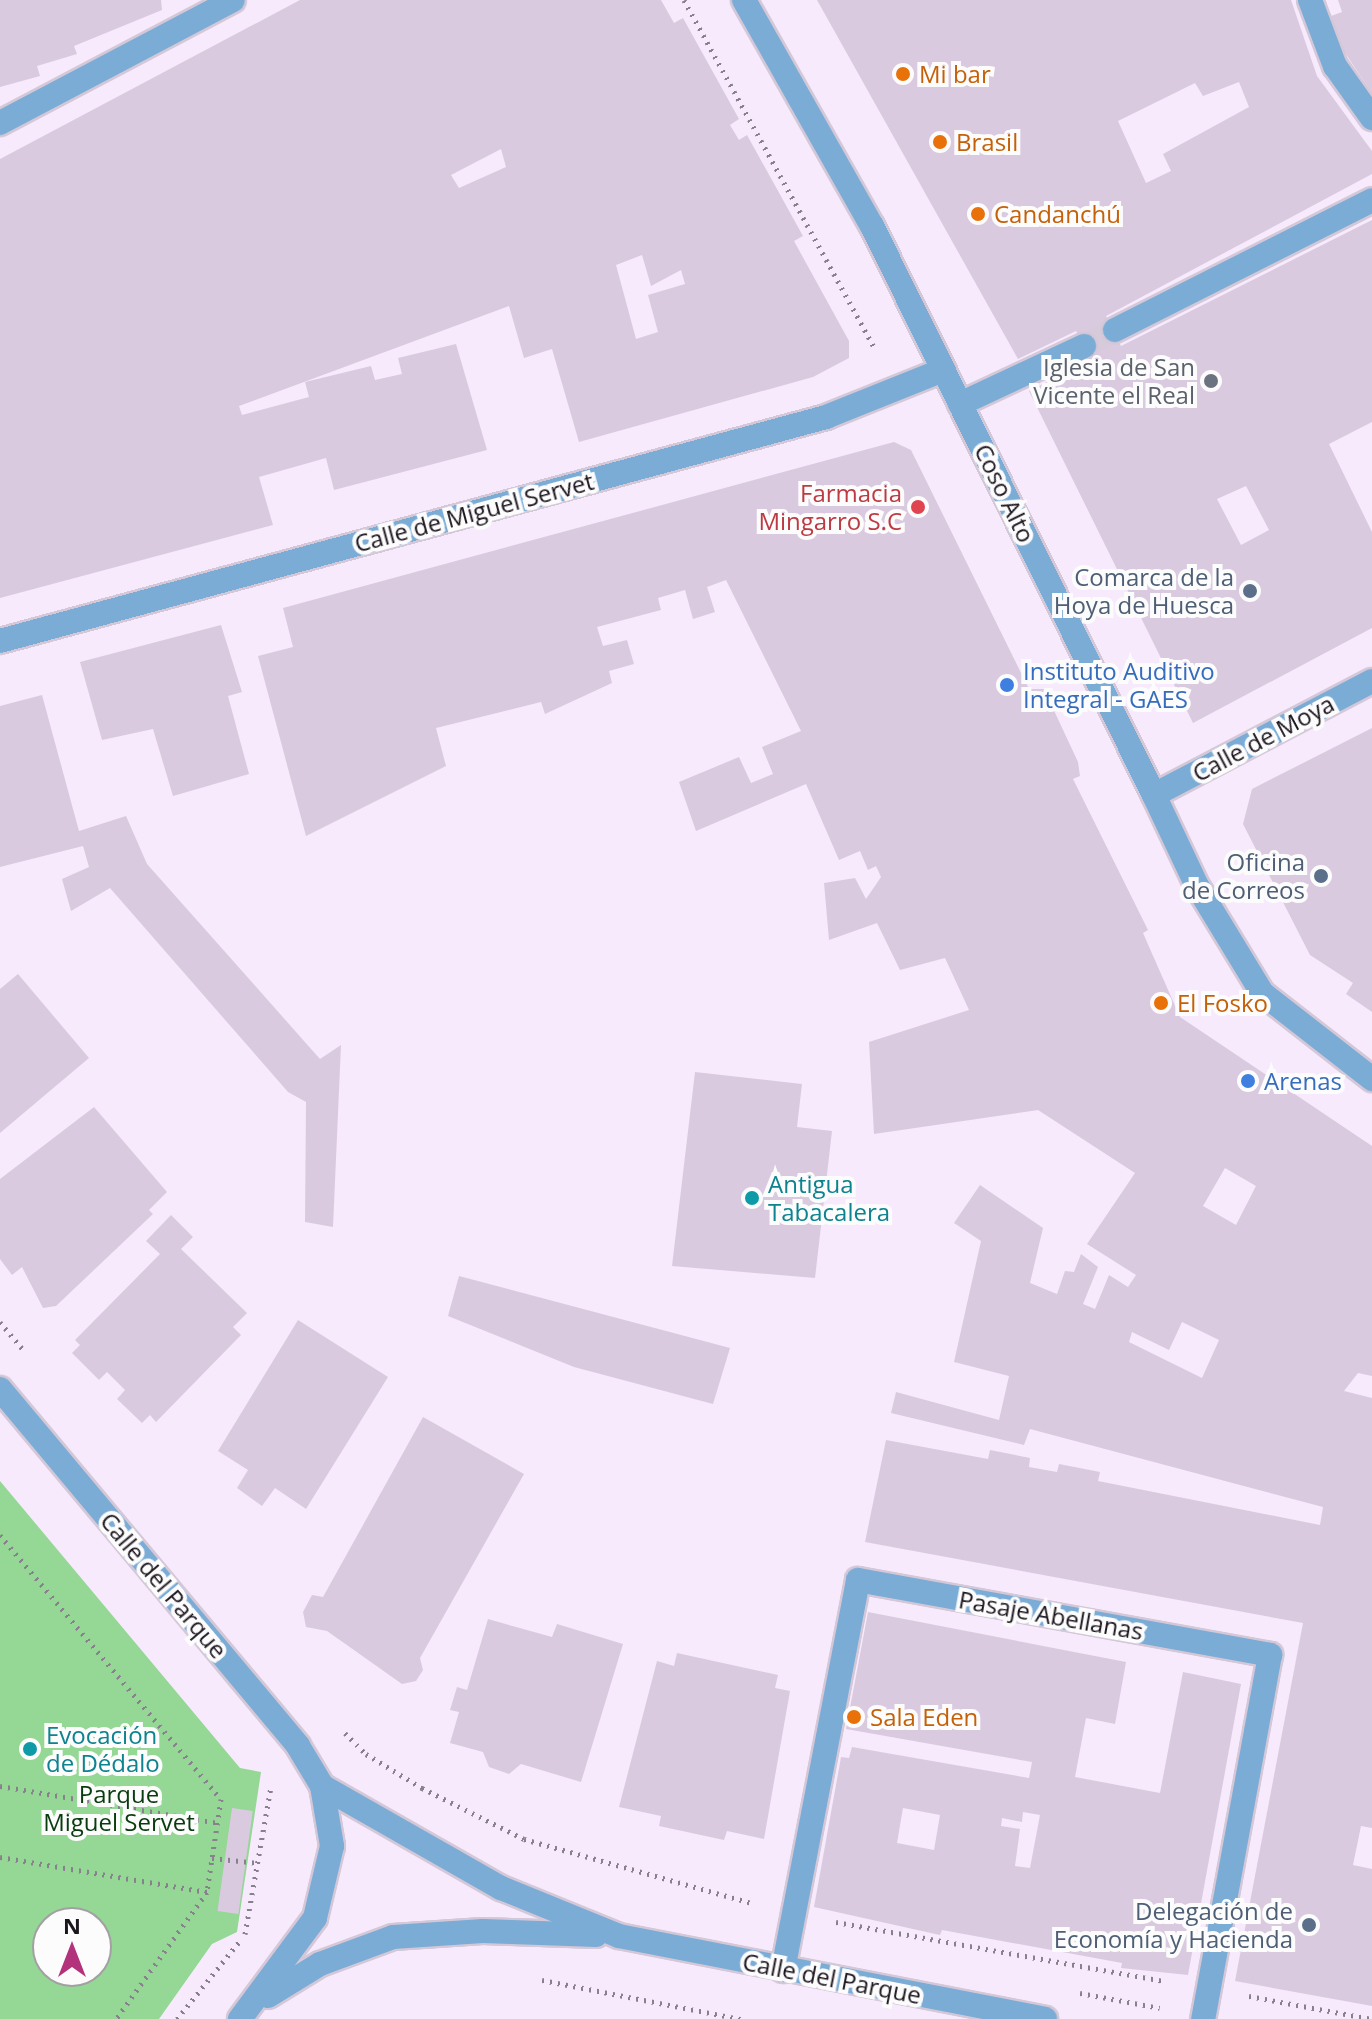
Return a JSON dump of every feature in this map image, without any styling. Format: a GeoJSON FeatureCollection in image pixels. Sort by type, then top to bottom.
{"type":"FeatureCollection","features":[{"type":"Feature","properties":{"kind":"street"},"geometry":{"type":"LineString","coordinates":[[0,123],[233,0]]}},
{"type":"Feature","properties":{"kind":"street","name":"Coso Alto"},"geometry":{"type":"LineString","coordinates":[[744,0],[872,226],[1197,886],[1262,993],[1372,1079]]}},
{"type":"Feature","properties":{"kind":"street"},"geometry":{"type":"LineString","coordinates":[[1310,0],[1335,66],[1372,118]]}},
{"type":"Feature","properties":{"kind":"street"},"geometry":{"type":"LineString","coordinates":[[1115,330],[1372,200]]}},
{"type":"Feature","properties":{"kind":"street"},"geometry":{"type":"LineString","coordinates":[[960,404],[1084,346]]}},
{"type":"Feature","properties":{"kind":"street","name":"Calle de Miguel Servet"},"geometry":{"type":"LineString","coordinates":[[0,641],[826,417],[943,370]]}},
{"type":"Feature","properties":{"kind":"street","name":"Calle de Moya"},"geometry":{"type":"LineString","coordinates":[[1154,795],[1372,681]]}},
{"type":"Feature","properties":{"kind":"street","name":"Calle del Parque"},"geometry":{"type":"LineString","coordinates":[[0,1389],[298,1746],[322,1786],[330,1815],[330,1874],[294,1954],[246,2013]]}},
{"type":"Feature","properties":{"kind":"street","name":"Pasaje Abellanas"},"geometry":{"type":"LineString","coordinates":[[783,1970],[858,1580],[1270,1655],[1203,2019]]}},
{"type":"Feature","properties":{"kind":"street","name":"Calle del Parque"},"geometry":{"type":"LineString","coordinates":[[322,1786],[501,1888],[619,1936]]}},
{"type":"Feature","properties":{"kind":"street","name":"Calle del Parque"},"geometry":{"type":"LineString","coordinates":[[246,2013],[320,1964],[393,1937],[483,1931],[619,1936],[1045,2019]]}},
{"type":"Feature","properties":{"kind":"path"},"geometry":{"type":"LineString","coordinates":[[684,0],[897,388]]}},
{"type":"Feature","properties":{"kind":"path"},"geometry":{"type":"LineString","coordinates":[[0,1322],[30,1358]]}},
{"type":"Feature","properties":{"kind":"path"},"geometry":{"type":"LineString","coordinates":[[0,1535],[221,1799],[207,1892],[116,2019]]}},
{"type":"Feature","properties":{"kind":"path"},"geometry":{"type":"LineString","coordinates":[[333,1721],[366,1754],[524,1839],[793,1914],[1372,2019]]}},
{"type":"Feature","properties":{"kind":"path"},"geometry":{"type":"LineString","coordinates":[[177,2019],[245,1935],[269,1778]]}},
{"type":"Feature","properties":{"kind":"path"},"geometry":{"type":"LineString","coordinates":[[0,1786],[218,1823]]}},
{"type":"Feature","properties":{"kind":"path"},"geometry":{"type":"LineString","coordinates":[[0,1857],[207,1892]]}},
{"type":"Feature","properties":{"kind":"path"},"geometry":{"type":"LineString","coordinates":[[212,1858],[258,1863]]}},
{"type":"Feature","properties":{"kind":"path"},"geometry":{"type":"LineString","coordinates":[[535,1978],[741,2019]]}},
{"type":"Feature","properties":{"kind":"green space","name":"Parque Miguel Servet"},"geometry":{"type":"Polygon","coordinates":[[[0,1481],[240,1768],[261,1772],[237,1932],[212,1944],[159,2019],[0,2019],[0,1481]]]}},
{"type":"Feature","properties":{"kind":"building"},"geometry":{"type":"Polygon","coordinates":[[[0,0],[161,0],[162,10],[74,46],[77,54],[37,66],[40,76],[0,87],[0,0]]]}},
{"type":"Feature","properties":{"kind":"building"},"geometry":{"type":"Polygon","coordinates":[[[300,0],[661,0],[674,23],[683,18],[739,119],[730,125],[739,140],[747,135],[803,236],[794,241],[849,341],[849,358],[813,377],[579,442],[552,349],[524,358],[509,306],[239,406],[242,415],[309,397],[305,382],[371,366],[375,380],[402,374],[398,358],[456,344],[487,450],[334,490],[326,458],[259,477],[273,525],[0,598],[0,159],[300,0]],[[501,149],[451,175],[459,188],[506,167],[501,149]],[[642,255],[616,265],[636,339],[658,332],[648,295],[685,284],[681,270],[651,286],[642,255]]]}},
{"type":"Feature","properties":{"kind":"building"},"geometry":{"type":"Polygon","coordinates":[[[817,0],[1291,0],[1317,76],[1372,151],[1372,174],[1106,316],[1121,346],[1372,220],[1372,422],[1329,444],[1372,532],[1372,628],[1193,723],[1029,391],[1091,360],[1076,331],[1018,359],[817,0]],[[1239,82],[1203,96],[1195,83],[1118,121],[1146,183],[1171,171],[1163,154],[1249,107],[1239,82]],[[1246,486],[1217,499],[1241,545],[1269,530],[1246,486]]]}},
{"type":"Feature","properties":{"kind":"building"},"geometry":{"type":"Polygon","coordinates":[[[1338,0],[1372,0],[1372,93],[1345,53],[1331,16],[1342,12],[1338,0]]]}},
{"type":"Feature","properties":{"kind":"building"},"geometry":{"type":"Polygon","coordinates":[[[894,442],[911,450],[1029,689],[1044,689],[1078,762],[1080,776],[1073,779],[1148,930],[1143,933],[1180,1017],[1372,1146],[1372,1376],[1358,1373],[1344,1391],[1372,1398],[1372,1828],[1361,1826],[1353,1865],[1372,1869],[1372,2006],[1235,1981],[1303,1623],[865,1542],[886,1440],[988,1459],[990,1450],[1030,1458],[1029,1467],[1057,1472],[1059,1464],[1100,1472],[1098,1481],[1320,1525],[1323,1507],[1030,1429],[1024,1445],[891,1413],[896,1392],[999,1420],[1009,1376],[954,1362],[981,1241],[954,1223],[980,1185],[1043,1228],[1030,1283],[1057,1294],[1065,1271],[1074,1272],[1081,1254],[1098,1267],[1083,1304],[1095,1309],[1109,1275],[1128,1287],[1136,1275],[1087,1244],[1135,1173],[1038,1110],[874,1134],[869,1042],[969,1010],[945,958],[900,970],[877,923],[829,940],[824,883],[855,878],[866,899],[881,877],[876,866],[868,870],[860,851],[839,860],[806,784],[696,831],[679,782],[739,757],[751,783],[773,774],[762,747],[801,731],[726,580],[707,587],[715,612],[693,619],[685,590],[658,598],[661,610],[597,627],[603,646],[627,640],[634,664],[609,671],[612,683],[545,714],[541,702],[436,728],[446,766],[306,836],[258,656],[293,647],[283,608],[894,442]],[[1225,1168],[1203,1206],[1236,1225],[1256,1186],[1225,1168]],[[1182,1322],[1169,1350],[1132,1332],[1129,1342],[1202,1378],[1219,1340],[1182,1322]]]}},
{"type":"Feature","properties":{"kind":"building"},"geometry":{"type":"Polygon","coordinates":[[[221,625],[242,692],[228,696],[249,774],[173,796],[153,729],[102,740],[80,662],[221,625]]]}},
{"type":"Feature","properties":{"kind":"building"},"geometry":{"type":"Polygon","coordinates":[[[42,695],[79,831],[126,816],[147,864],[320,1059],[341,1045],[333,1227],[305,1222],[306,1102],[288,1092],[110,888],[71,911],[62,879],[89,867],[83,846],[0,867],[0,706],[42,695]]]}},
{"type":"Feature","properties":{"kind":"building","name":"Oficina de Correos"},"geometry":{"type":"Polygon","coordinates":[[[1372,728],[1372,1012],[1346,994],[1353,983],[1310,955],[1243,824],[1252,789],[1372,728]]]}},
{"type":"Feature","properties":{"kind":"building"},"geometry":{"type":"Polygon","coordinates":[[[18,974],[89,1058],[0,1133],[0,989],[18,974]]]}},
{"type":"Feature","properties":{"kind":"building","name":"Antigua Tabacalera"},"geometry":{"type":"Polygon","coordinates":[[[695,1072],[802,1084],[797,1127],[832,1131],[815,1278],[672,1266],[695,1072]]]}},
{"type":"Feature","properties":{"kind":"building"},"geometry":{"type":"Polygon","coordinates":[[[94,1107],[167,1192],[149,1210],[153,1214],[56,1306],[43,1308],[22,1267],[12,1275],[0,1259],[0,1179],[94,1107]]]}},
{"type":"Feature","properties":{"kind":"building"},"geometry":{"type":"Polygon","coordinates":[[[171,1215],[193,1237],[181,1249],[247,1313],[233,1327],[241,1335],[156,1422],[150,1415],[142,1423],[117,1399],[125,1390],[107,1372],[99,1380],[72,1353],[80,1345],[75,1340],[160,1254],[146,1241],[171,1215]]]}},
{"type":"Feature","properties":{"kind":"building"},"geometry":{"type":"Polygon","coordinates":[[[459,1276],[730,1348],[713,1404],[574,1367],[448,1316],[459,1276]]]}},
{"type":"Feature","properties":{"kind":"building"},"geometry":{"type":"Polygon","coordinates":[[[298,1320],[388,1377],[306,1509],[275,1488],[262,1506],[237,1488],[248,1470],[218,1451],[298,1320]]]}},
{"type":"Feature","properties":{"kind":"building"},"geometry":{"type":"Polygon","coordinates":[[[423,1417],[524,1474],[420,1658],[423,1670],[416,1681],[402,1684],[327,1631],[306,1627],[303,1612],[312,1595],[323,1597],[423,1417]]]}},
{"type":"Feature","properties":{"kind":"building"},"geometry":{"type":"Polygon","coordinates":[[[868,1612],[1126,1662],[1115,1724],[1086,1718],[1075,1777],[1160,1793],[1183,1672],[1241,1684],[1188,1975],[1121,1968],[1122,1963],[942,1930],[940,1935],[814,1907],[841,1757],[849,1758],[852,1747],[1029,1778],[1032,1762],[846,1729],[868,1612]],[[903,1808],[897,1843],[934,1850],[940,1815],[903,1808]],[[1023,1812],[1022,1822],[1002,1818],[1001,1826],[1020,1829],[1015,1866],[1030,1868],[1040,1815],[1023,1812]]]}},
{"type":"Feature","properties":{"kind":"building"},"geometry":{"type":"Polygon","coordinates":[[[488,1619],[552,1637],[557,1624],[623,1644],[581,1782],[521,1764],[509,1774],[489,1767],[483,1752],[450,1743],[459,1712],[450,1710],[457,1687],[467,1690],[488,1619]]]}},
{"type":"Feature","properties":{"kind":"building"},"geometry":{"type":"Polygon","coordinates":[[[677,1653],[778,1675],[775,1688],[790,1691],[764,1839],[727,1831],[724,1840],[659,1826],[661,1816],[619,1807],[657,1661],[674,1666],[677,1653]]]}},
{"type":"Feature","properties":{"kind":"building"},"geometry":{"type":"Polygon","coordinates":[[[232,1808],[253,1811],[238,1914],[218,1911],[232,1808]]]}},
{"type":"Feature","properties":{"kind":"tunnel"},"geometry":{"type":"LineString","coordinates":[[1084,346],[1115,330]]}},
{"type":"Feature","properties":{"kind":"place","name":"Mi bar"},"geometry":{"type":"Point","coordinates":[903,74]}},
{"type":"Feature","properties":{"kind":"place","name":"Brasil"},"geometry":{"type":"Point","coordinates":[940,142]}},
{"type":"Feature","properties":{"kind":"place","name":"Candanchú"},"geometry":{"type":"Point","coordinates":[978,214]}},
{"type":"Feature","properties":{"kind":"place","name":"Iglesia de San Vicente el Real"},"geometry":{"type":"Point","coordinates":[1211,381]}},
{"type":"Feature","properties":{"kind":"place","name":"Farmacia Mingarro S.C"},"geometry":{"type":"Point","coordinates":[918,507]}},
{"type":"Feature","properties":{"kind":"place","name":"Comarca de la Hoya de Huesca"},"geometry":{"type":"Point","coordinates":[1250,591]}},
{"type":"Feature","properties":{"kind":"place","name":"Instituto Auditivo Integral - GAES"},"geometry":{"type":"Point","coordinates":[1007,685]}},
{"type":"Feature","properties":{"kind":"place","name":"Oficina de Correos"},"geometry":{"type":"Point","coordinates":[1321,876]}},
{"type":"Feature","properties":{"kind":"place","name":"El Fosko"},"geometry":{"type":"Point","coordinates":[1161,1003]}},
{"type":"Feature","properties":{"kind":"place","name":"Arenas"},"geometry":{"type":"Point","coordinates":[1248,1081]}},
{"type":"Feature","properties":{"kind":"place","name":"Antigua Tabacalera"},"geometry":{"type":"Point","coordinates":[752,1198]}},
{"type":"Feature","properties":{"kind":"place","name":"Sala Eden"},"geometry":{"type":"Point","coordinates":[854,1717]}},
{"type":"Feature","properties":{"kind":"place","name":"Evocación de Dédalo"},"geometry":{"type":"Point","coordinates":[30,1749]}},
{"type":"Feature","properties":{"kind":"place","name":"Delegación de Economía y Hacienda"},"geometry":{"type":"Point","coordinates":[1309,1925]}}]}
